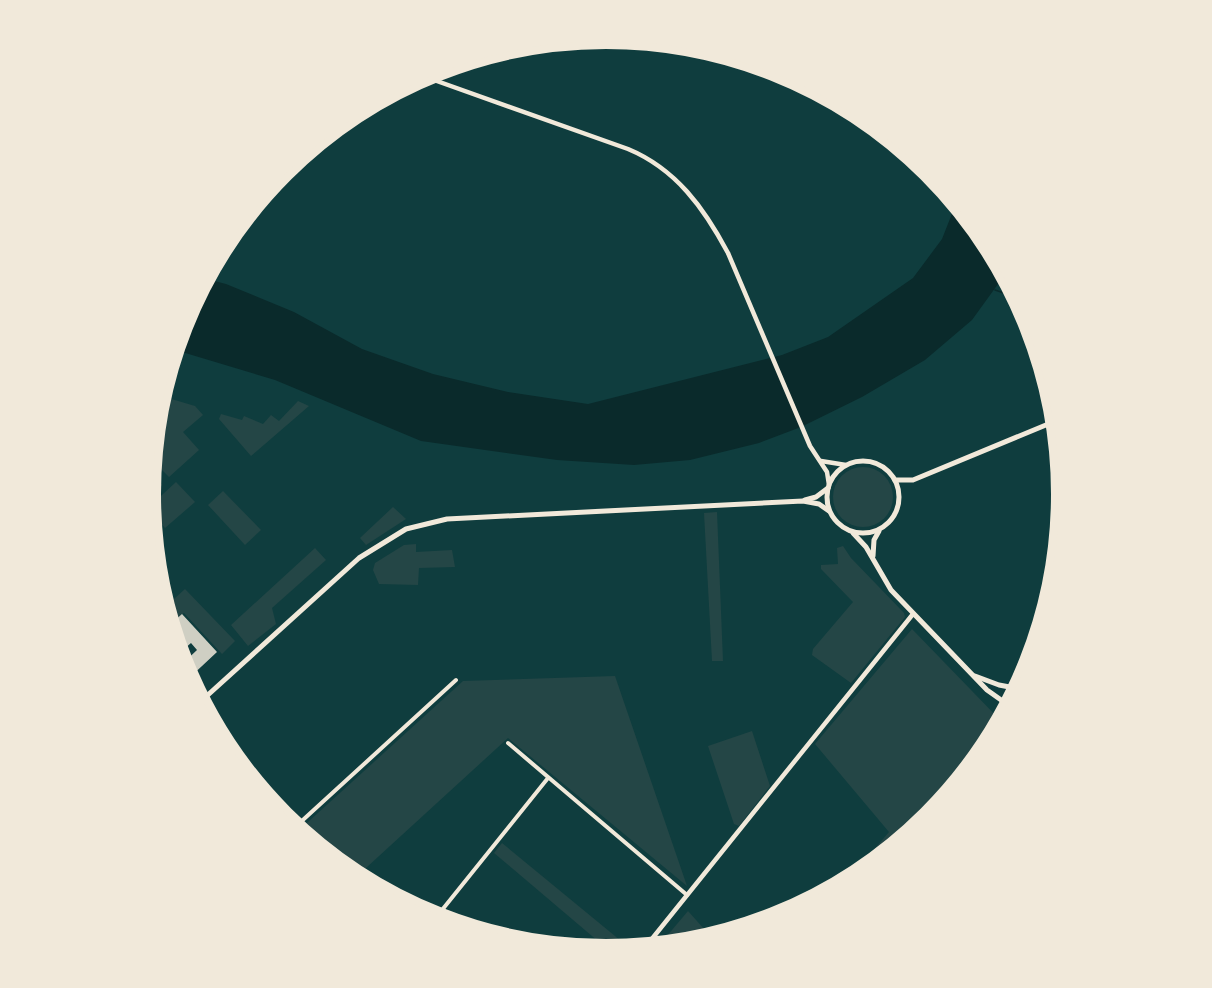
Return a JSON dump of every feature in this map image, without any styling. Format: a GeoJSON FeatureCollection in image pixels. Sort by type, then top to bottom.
{"type":"FeatureCollection","features":[{"type":"Feature","properties":{"kind":"main road"},"geometry":{"type":"LineString","coordinates":[[433,80],[612,143],[663,168],[690,194],[713,225],[728,253],[806,438],[827,472],[828,486],[826,499],[829,511],[836,522],[853,532],[869,534],[879,530],[893,519],[900,500],[895,480],[879,464],[857,461],[837,471],[828,486],[816,497],[803,501]]}},
{"type":"Feature","properties":{"kind":"main road"},"geometry":{"type":"LineString","coordinates":[[895,480],[913,480],[1049,424]]}},
{"type":"Feature","properties":{"kind":"main road"},"geometry":{"type":"LineString","coordinates":[[819,460],[828,464],[846,465]]}},
{"type":"Feature","properties":{"kind":"main road"},"geometry":{"type":"LineString","coordinates":[[205,697],[359,558],[394,534],[415,526],[459,518],[524,513],[803,501],[819,504],[829,511]]}},
{"type":"Feature","properties":{"kind":"main road"},"geometry":{"type":"LineString","coordinates":[[875,563],[873,545],[879,530]]}},
{"type":"Feature","properties":{"kind":"main road"},"geometry":{"type":"LineString","coordinates":[[853,532],[891,590],[971,674],[994,697],[1004,703]]}},
{"type":"Feature","properties":{"kind":"main road"},"geometry":{"type":"LineString","coordinates":[[651,940],[913,614]]}},
{"type":"Feature","properties":{"kind":"main road"},"geometry":{"type":"LineString","coordinates":[[971,674],[994,684],[1012,687]]}},
{"type":"Feature","properties":{"kind":"street"},"geometry":{"type":"LineString","coordinates":[[300,822],[456,680]]}},
{"type":"Feature","properties":{"kind":"street"},"geometry":{"type":"LineString","coordinates":[[508,743],[687,895]]}},
{"type":"Feature","properties":{"kind":"street"},"geometry":{"type":"LineString","coordinates":[[441,911],[548,778]]}},
{"type":"Feature","properties":{"kind":"shaded area"},"geometry":{"type":"Polygon","coordinates":[[[953,210],[1001,280],[972,320],[925,360],[862,397],[801,427],[759,443],[690,460],[634,465],[557,460],[421,441],[275,380],[180,352],[191,322],[211,280],[294,312],[362,349],[433,374],[508,392],[588,404],[782,355],[828,337],[913,278],[942,239],[953,210]]]}},
{"type":"Feature","properties":{"kind":"shaded area"},"geometry":{"type":"Polygon","coordinates":[[[168,398],[195,406],[203,415],[183,432],[199,450],[169,477],[161,469],[158,472],[168,398]]]}},
{"type":"Feature","properties":{"kind":"shaded area"},"geometry":{"type":"Polygon","coordinates":[[[298,401],[309,406],[251,456],[219,419],[221,414],[242,420],[244,416],[263,424],[271,415],[279,421],[298,401]]]}},
{"type":"Feature","properties":{"kind":"shaded area"},"geometry":{"type":"Polygon","coordinates":[[[857,467],[869,467],[885,475],[891,485],[893,497],[891,509],[885,519],[869,527],[857,527],[841,519],[833,503],[833,491],[841,475],[857,467]]]}},
{"type":"Feature","properties":{"kind":"shaded area"},"geometry":{"type":"Polygon","coordinates":[[[157,480],[162,485],[157,490],[157,480]]]}},
{"type":"Feature","properties":{"kind":"shaded area"},"geometry":{"type":"Polygon","coordinates":[[[176,482],[195,502],[165,528],[158,520],[157,499],[176,482]]]}},
{"type":"Feature","properties":{"kind":"shaded area"},"geometry":{"type":"Polygon","coordinates":[[[223,491],[261,530],[245,545],[208,505],[223,491]]]}},
{"type":"Feature","properties":{"kind":"shaded area"},"geometry":{"type":"Polygon","coordinates":[[[393,507],[406,519],[366,545],[360,538],[393,507]]]}},
{"type":"Feature","properties":{"kind":"shaded area"},"geometry":{"type":"Polygon","coordinates":[[[717,512],[723,661],[712,661],[704,513],[717,512]]]}},
{"type":"Feature","properties":{"kind":"shaded area"},"geometry":{"type":"Polygon","coordinates":[[[416,544],[416,552],[452,550],[455,567],[419,568],[418,585],[379,584],[373,570],[375,563],[404,545],[416,544]]]}},
{"type":"Feature","properties":{"kind":"shaded area"},"geometry":{"type":"Polygon","coordinates":[[[843,546],[851,558],[904,613],[905,617],[851,683],[812,655],[813,649],[853,602],[821,569],[821,565],[838,564],[837,548],[843,546]]]}},
{"type":"Feature","properties":{"kind":"shaded area"},"geometry":{"type":"Polygon","coordinates":[[[315,548],[326,560],[272,608],[276,624],[248,646],[231,625],[315,548]]]}},
{"type":"Feature","properties":{"kind":"shaded area"},"geometry":{"type":"Polygon","coordinates":[[[185,589],[235,641],[222,654],[184,613],[175,620],[170,602],[185,589]]]}},
{"type":"Feature","properties":{"kind":"shaded area"},"geometry":{"type":"Polygon","coordinates":[[[912,629],[996,716],[944,790],[902,832],[866,859],[889,832],[815,744],[912,629]]]}},
{"type":"Feature","properties":{"kind":"shaded area"},"geometry":{"type":"Polygon","coordinates":[[[615,676],[687,886],[508,738],[363,871],[304,826],[463,681],[615,676]]]}},
{"type":"Feature","properties":{"kind":"shaded area"},"geometry":{"type":"Polygon","coordinates":[[[752,731],[770,786],[739,826],[734,824],[708,746],[752,731]]]}},
{"type":"Feature","properties":{"kind":"shaded area"},"geometry":{"type":"Polygon","coordinates":[[[502,843],[622,942],[600,943],[494,853],[502,843]]]}},
{"type":"Feature","properties":{"kind":"shaded area"},"geometry":{"type":"Polygon","coordinates":[[[688,911],[706,931],[694,934],[664,939],[688,911]]]}},
{"type":"Feature","properties":{"kind":"building"},"geometry":{"type":"Polygon","coordinates":[[[182,614],[217,652],[194,673],[188,658],[197,650],[191,643],[185,648],[175,620],[182,614]]]}},
{"type":"Feature","properties":{"kind":"waterway"},"geometry":{"type":"LineString","coordinates":[[995,290],[1009,295]]}}]}
